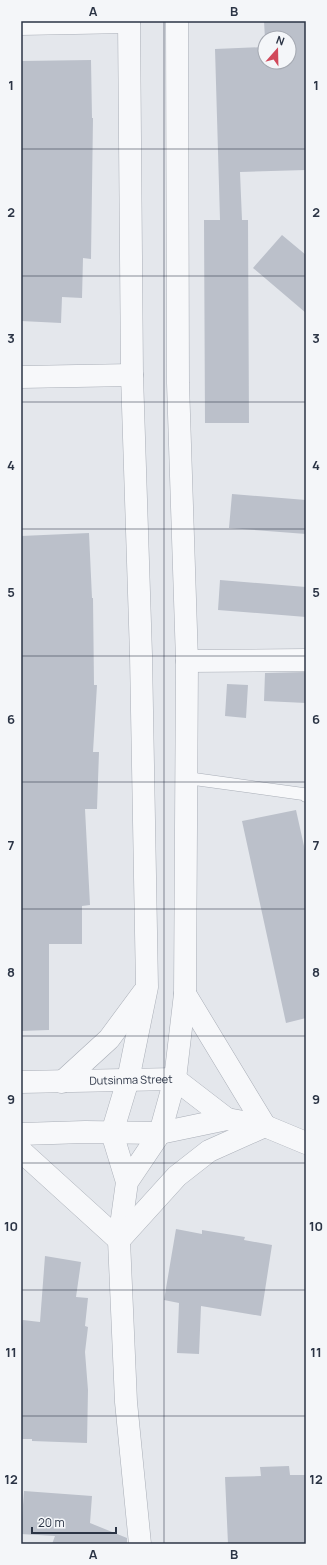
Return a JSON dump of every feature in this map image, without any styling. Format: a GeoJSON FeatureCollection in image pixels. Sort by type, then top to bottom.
{"type":"FeatureCollection","features":[{"type":"Feature","properties":{"kind":"street"},"geometry":{"type":"LineString","coordinates":[[21,24],[129,21],[132,375],[141,654],[147,987],[128,1080],[112,1132],[127,1182]]}},
{"type":"Feature","properties":{"kind":"street"},"geometry":{"type":"LineString","coordinates":[[140,1544],[126,1402],[118,1240],[127,1182],[160,1133],[176,1079],[185,994],[187,661],[178,383],[177,21]]}},
{"type":"Feature","properties":{"kind":"street"},"geometry":{"type":"LineString","coordinates":[[21,377],[132,375]]}},
{"type":"Feature","properties":{"kind":"street"},"geometry":{"type":"LineString","coordinates":[[187,661],[306,660]]}},
{"type":"Feature","properties":{"kind":"street"},"geometry":{"type":"LineString","coordinates":[[62,1082],[109,1039],[147,987]]}},
{"type":"Feature","properties":{"kind":"street"},"geometry":{"type":"LineString","coordinates":[[118,1240],[178,1176],[209,1151],[265,1126],[185,994]]}},
{"type":"Feature","properties":{"kind":"street","name":"Dutsinma Street"},"geometry":{"type":"LineString","coordinates":[[21,1082],[176,1079],[227,1119]]}},
{"type":"Feature","properties":{"kind":"street","name":"Dutsinma Street"},"geometry":{"type":"LineString","coordinates":[[21,1134],[112,1132],[160,1133],[227,1119],[265,1126],[306,1143]]}},
{"type":"Feature","properties":{"kind":"street"},"geometry":{"type":"LineString","coordinates":[[21,1151],[118,1240]]}},
{"type":"Feature","properties":{"kind":"lane"},"geometry":{"type":"LineString","coordinates":[[187,778],[303,794],[306,796]]}},
{"type":"Feature","properties":{"kind":"building"},"geometry":{"type":"Polygon","coordinates":[[[264,21],[306,21],[306,170],[240,172],[242,220],[248,220],[249,423],[205,423],[204,220],[220,220],[215,49],[257,47],[257,70],[297,70],[297,30],[264,30],[264,21]]]}},
{"type":"Feature","properties":{"kind":"building"},"geometry":{"type":"Polygon","coordinates":[[[91,60],[93,118],[91,259],[83,258],[82,298],[62,297],[61,323],[21,321],[21,61],[91,60]]]}},
{"type":"Feature","properties":{"kind":"building"},"geometry":{"type":"Polygon","coordinates":[[[282,235],[306,255],[306,313],[253,268],[282,235]]]}},
{"type":"Feature","properties":{"kind":"building"},"geometry":{"type":"Polygon","coordinates":[[[232,494],[306,500],[306,534],[229,528],[232,494]]]}},
{"type":"Feature","properties":{"kind":"building"},"geometry":{"type":"Polygon","coordinates":[[[89,533],[93,598],[94,685],[97,685],[93,752],[99,752],[97,809],[85,809],[90,905],[82,906],[82,944],[49,944],[49,1030],[21,1031],[21,536],[89,533]]]}},
{"type":"Feature","properties":{"kind":"building"},"geometry":{"type":"Polygon","coordinates":[[[220,580],[306,587],[306,617],[218,610],[220,580]]]}},
{"type":"Feature","properties":{"kind":"building"},"geometry":{"type":"Polygon","coordinates":[[[306,672],[306,703],[264,701],[265,673],[306,672]]]}},
{"type":"Feature","properties":{"kind":"building"},"geometry":{"type":"Polygon","coordinates":[[[227,684],[248,685],[246,718],[225,716],[227,684]]]}},
{"type":"Feature","properties":{"kind":"building"},"geometry":{"type":"Polygon","coordinates":[[[296,810],[306,855],[306,1018],[286,1023],[242,821],[296,810]]]}},
{"type":"Feature","properties":{"kind":"building"},"geometry":{"type":"Polygon","coordinates":[[[176,1229],[202,1234],[202,1230],[245,1237],[244,1240],[272,1245],[261,1316],[201,1306],[199,1354],[177,1353],[179,1303],[164,1300],[176,1229]]]}},
{"type":"Feature","properties":{"kind":"building"},"geometry":{"type":"Polygon","coordinates":[[[45,1256],[81,1262],[76,1297],[88,1298],[85,1326],[88,1327],[85,1352],[88,1390],[87,1443],[32,1441],[32,1439],[21,1439],[21,1336],[23,1320],[40,1322],[45,1256]]]}},
{"type":"Feature","properties":{"kind":"building"},"geometry":{"type":"Polygon","coordinates":[[[289,1466],[290,1475],[306,1475],[306,1544],[228,1544],[225,1477],[261,1476],[260,1467],[289,1466]]]}},
{"type":"Feature","properties":{"kind":"building"},"geometry":{"type":"Polygon","coordinates":[[[24,1491],[92,1496],[90,1523],[127,1538],[127,1544],[52,1544],[55,1536],[21,1534],[24,1491]]]}}]}
